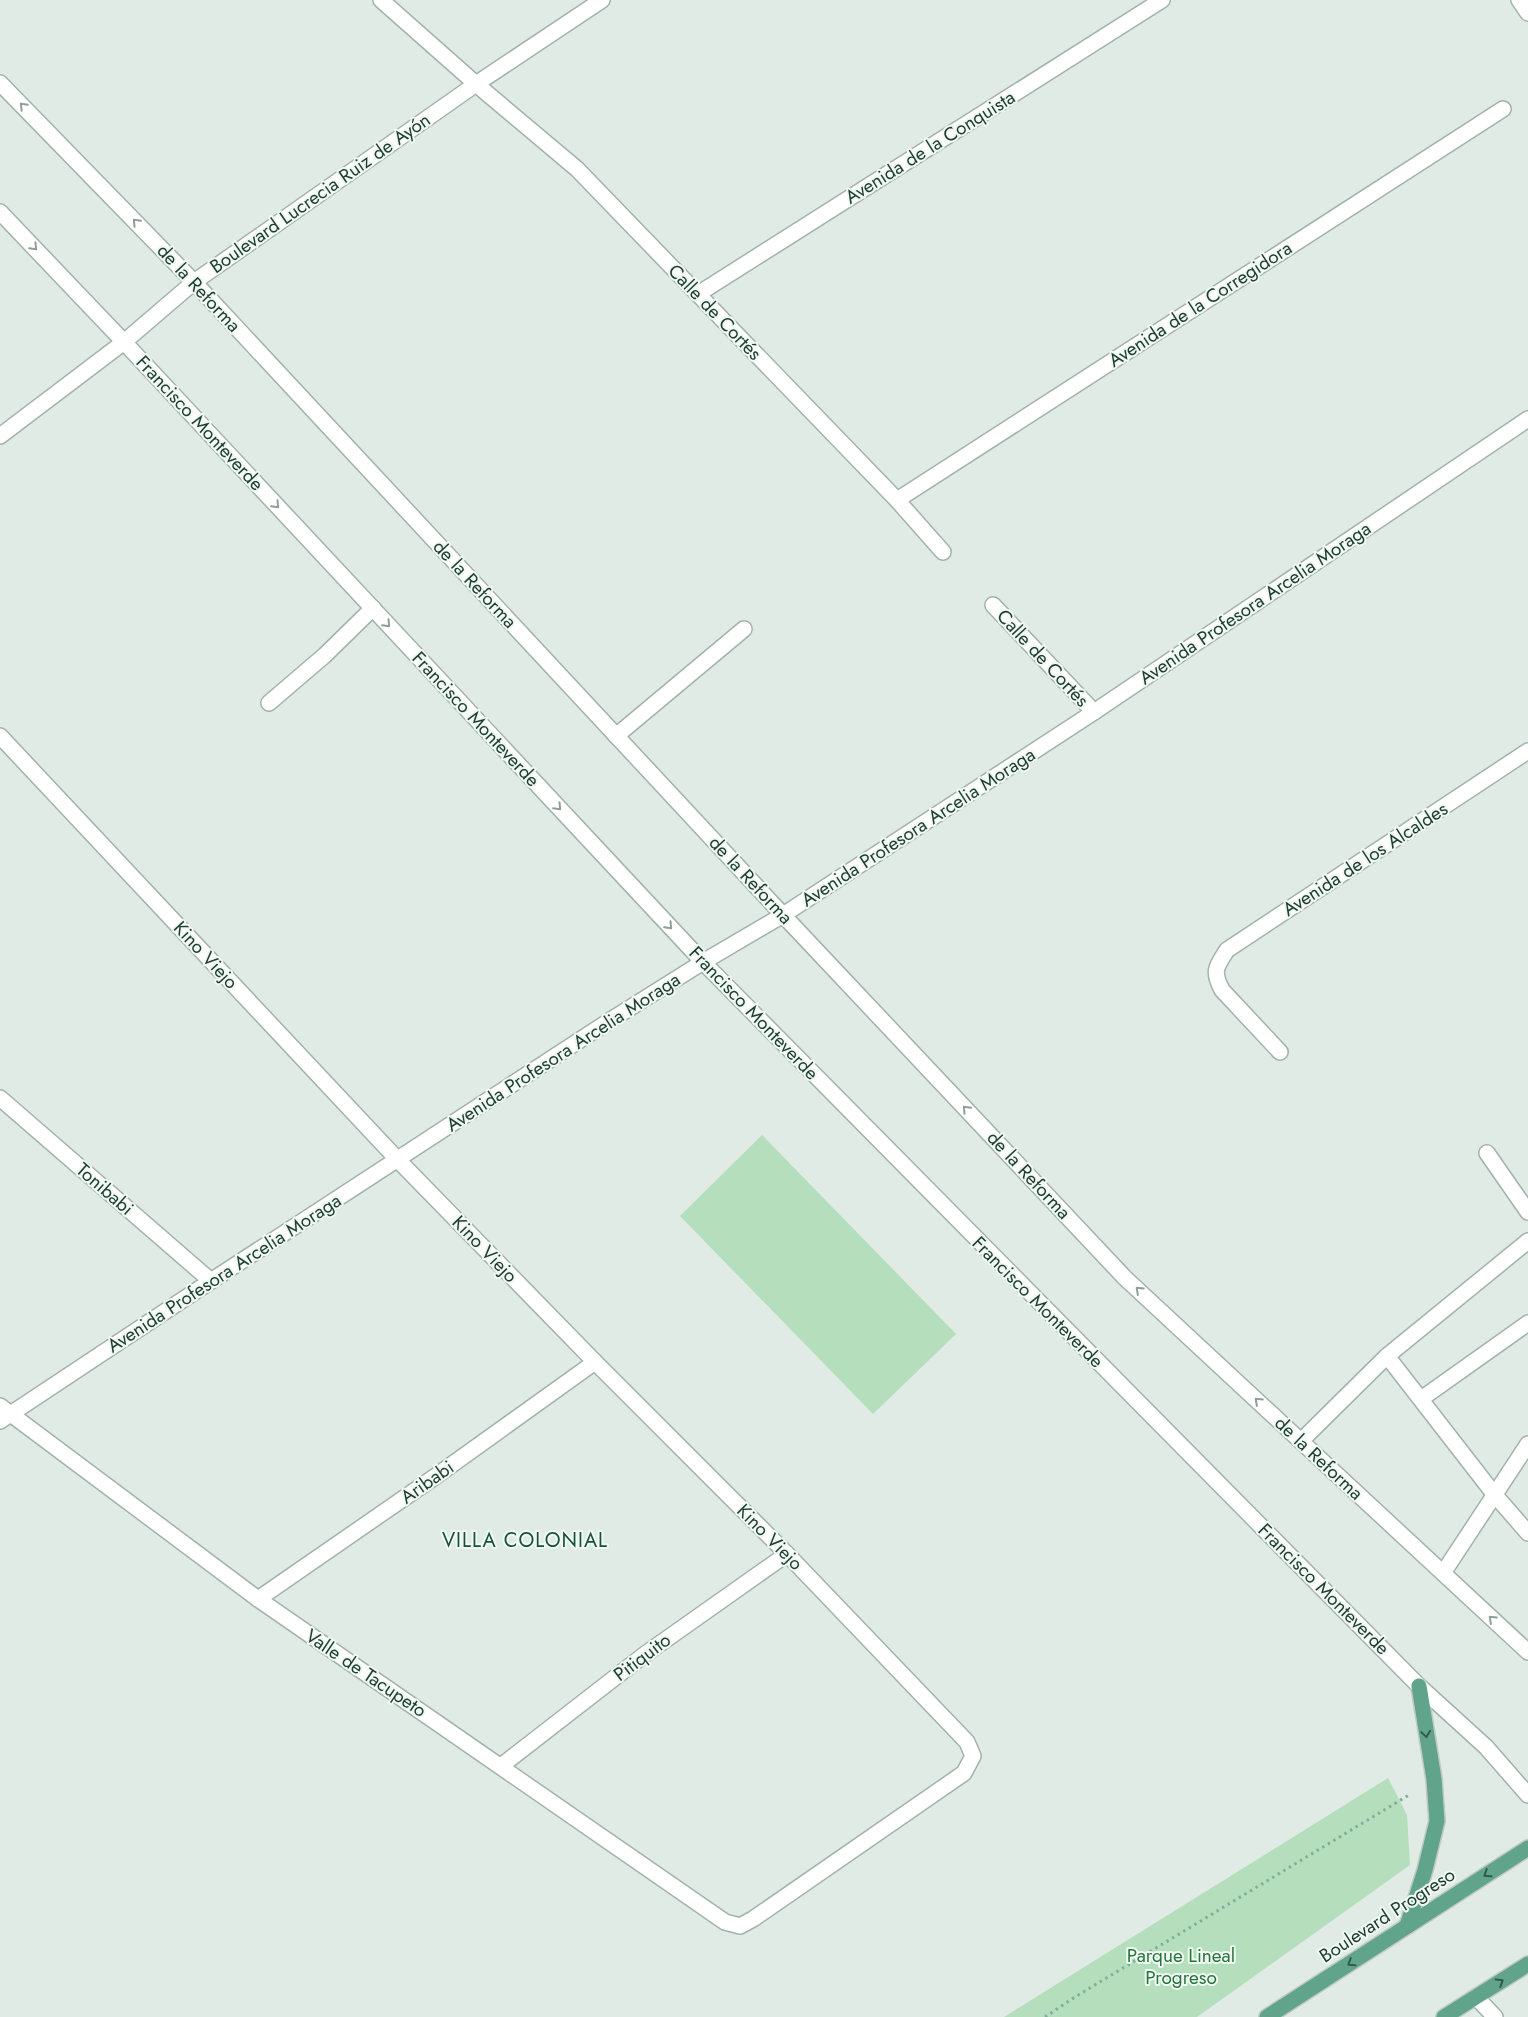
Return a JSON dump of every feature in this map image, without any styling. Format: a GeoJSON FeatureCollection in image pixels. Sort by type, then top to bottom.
{"type":"FeatureCollection","features":[{"type":"Feature","properties":{"kind":"main road"},"geometry":{"type":"LineString","coordinates":[[1407,1926],[1425,1870],[1437,1821],[1434,1779],[1419,1686]]}},
{"type":"Feature","properties":{"kind":"main road","name":"Boulevard Progreso"},"geometry":{"type":"LineString","coordinates":[[1267,2017],[1528,1848]]}},
{"type":"Feature","properties":{"kind":"main road"},"geometry":{"type":"LineString","coordinates":[[1444,2017],[1528,1964]]}},
{"type":"Feature","properties":{"kind":"street","name":"Calle de Cortés"},"geometry":{"type":"LineString","coordinates":[[381,0],[476,84],[578,168],[897,500],[943,552]]}},
{"type":"Feature","properties":{"kind":"street","name":"Boulevard Lucrecia Ruiz de Ayón"},"geometry":{"type":"LineString","coordinates":[[0,436],[124,342],[194,282],[476,84],[602,0]]}},
{"type":"Feature","properties":{"kind":"street","name":"Avenida de la Conquista"},"geometry":{"type":"LineString","coordinates":[[698,294],[1162,0]]}},
{"type":"Feature","properties":{"kind":"street"},"geometry":{"type":"LineString","coordinates":[[1519,0],[1528,13]]}},
{"type":"Feature","properties":{"kind":"street","name":"de la Reforma"},"geometry":{"type":"LineString","coordinates":[[0,83],[194,282],[783,915],[1125,1278],[1528,1652]]}},
{"type":"Feature","properties":{"kind":"street","name":"Avenida de la Corregidora"},"geometry":{"type":"LineString","coordinates":[[897,500],[1503,109]]}},
{"type":"Feature","properties":{"kind":"street","name":"Francisco Monteverde"},"geometry":{"type":"LineString","coordinates":[[0,212],[124,342],[703,962],[1419,1686],[1486,1747],[1528,1795]]}},
{"type":"Feature","properties":{"kind":"street","name":"Avenida Profesora Arcelia Moraga"},"geometry":{"type":"LineString","coordinates":[[4,1414],[703,962],[783,915],[1094,712],[1528,420]]}},
{"type":"Feature","properties":{"kind":"street","name":"Calle de Cortés"},"geometry":{"type":"LineString","coordinates":[[993,605],[1094,712]]}},
{"type":"Feature","properties":{"kind":"street"},"geometry":{"type":"LineString","coordinates":[[269,703],[325,656],[373,608]]}},
{"type":"Feature","properties":{"kind":"street"},"geometry":{"type":"LineString","coordinates":[[616,736],[744,629]]}},
{"type":"Feature","properties":{"kind":"street","name":"Kino Viejo"},"geometry":{"type":"LineString","coordinates":[[0,736],[397,1159],[595,1362],[787,1554],[967,1742],[974,1756],[964,1772],[753,1919],[740,1926]]}},
{"type":"Feature","properties":{"kind":"street","name":"Avenida de los Alcaldes"},"geometry":{"type":"LineString","coordinates":[[1280,1052],[1222,990],[1216,977],[1218,964],[1227,950],[1528,751]]}},
{"type":"Feature","properties":{"kind":"street","name":"Tonibabi"},"geometry":{"type":"LineString","coordinates":[[0,1098],[211,1281]]}},
{"type":"Feature","properties":{"kind":"street"},"geometry":{"type":"LineString","coordinates":[[1487,1153],[1528,1212]]}},
{"type":"Feature","properties":{"kind":"street"},"geometry":{"type":"LineString","coordinates":[[1301,1441],[1387,1356],[1528,1241]]}},
{"type":"Feature","properties":{"kind":"street"},"geometry":{"type":"LineString","coordinates":[[1421,1399],[1528,1323]]}},
{"type":"Feature","properties":{"kind":"street"},"geometry":{"type":"LineString","coordinates":[[1387,1356],[1494,1494],[1528,1533]]}},
{"type":"Feature","properties":{"kind":"street","name":"Aribabi"},"geometry":{"type":"LineString","coordinates":[[258,1599],[436,1476],[595,1362]]}},
{"type":"Feature","properties":{"kind":"street","name":"Valle de Tacupeto"},"geometry":{"type":"LineString","coordinates":[[4,1414],[258,1599],[726,1922],[740,1926]]}},
{"type":"Feature","properties":{"kind":"street"},"geometry":{"type":"LineString","coordinates":[[1443,1573],[1528,1444]]}},
{"type":"Feature","properties":{"kind":"street","name":"Pitiquito"},"geometry":{"type":"LineString","coordinates":[[500,1766],[644,1655],[787,1554]]}},
{"type":"Feature","properties":{"kind":"street"},"geometry":{"type":"LineString","coordinates":[[1476,1997],[1495,2017]]}},
{"type":"Feature","properties":{"kind":"path"},"geometry":{"type":"LineString","coordinates":[[1046,2017],[1074,1997],[1434,1779]]}},
{"type":"Feature","properties":{"kind":"green space"},"geometry":{"type":"Polygon","coordinates":[[[762,1135],[956,1334],[873,1414],[680,1216],[762,1135]]]}},
{"type":"Feature","properties":{"kind":"green space","name":"Parque Lineal Progreso"},"geometry":{"type":"Polygon","coordinates":[[[1388,1778],[1407,1815],[1410,1865],[1197,2017],[1004,2017],[1388,1778]]]}},
{"type":"Feature","properties":{"kind":"district","name":"VILLA COLONIAL"},"geometry":{"type":"Point","coordinates":[525,1540]}}]}
